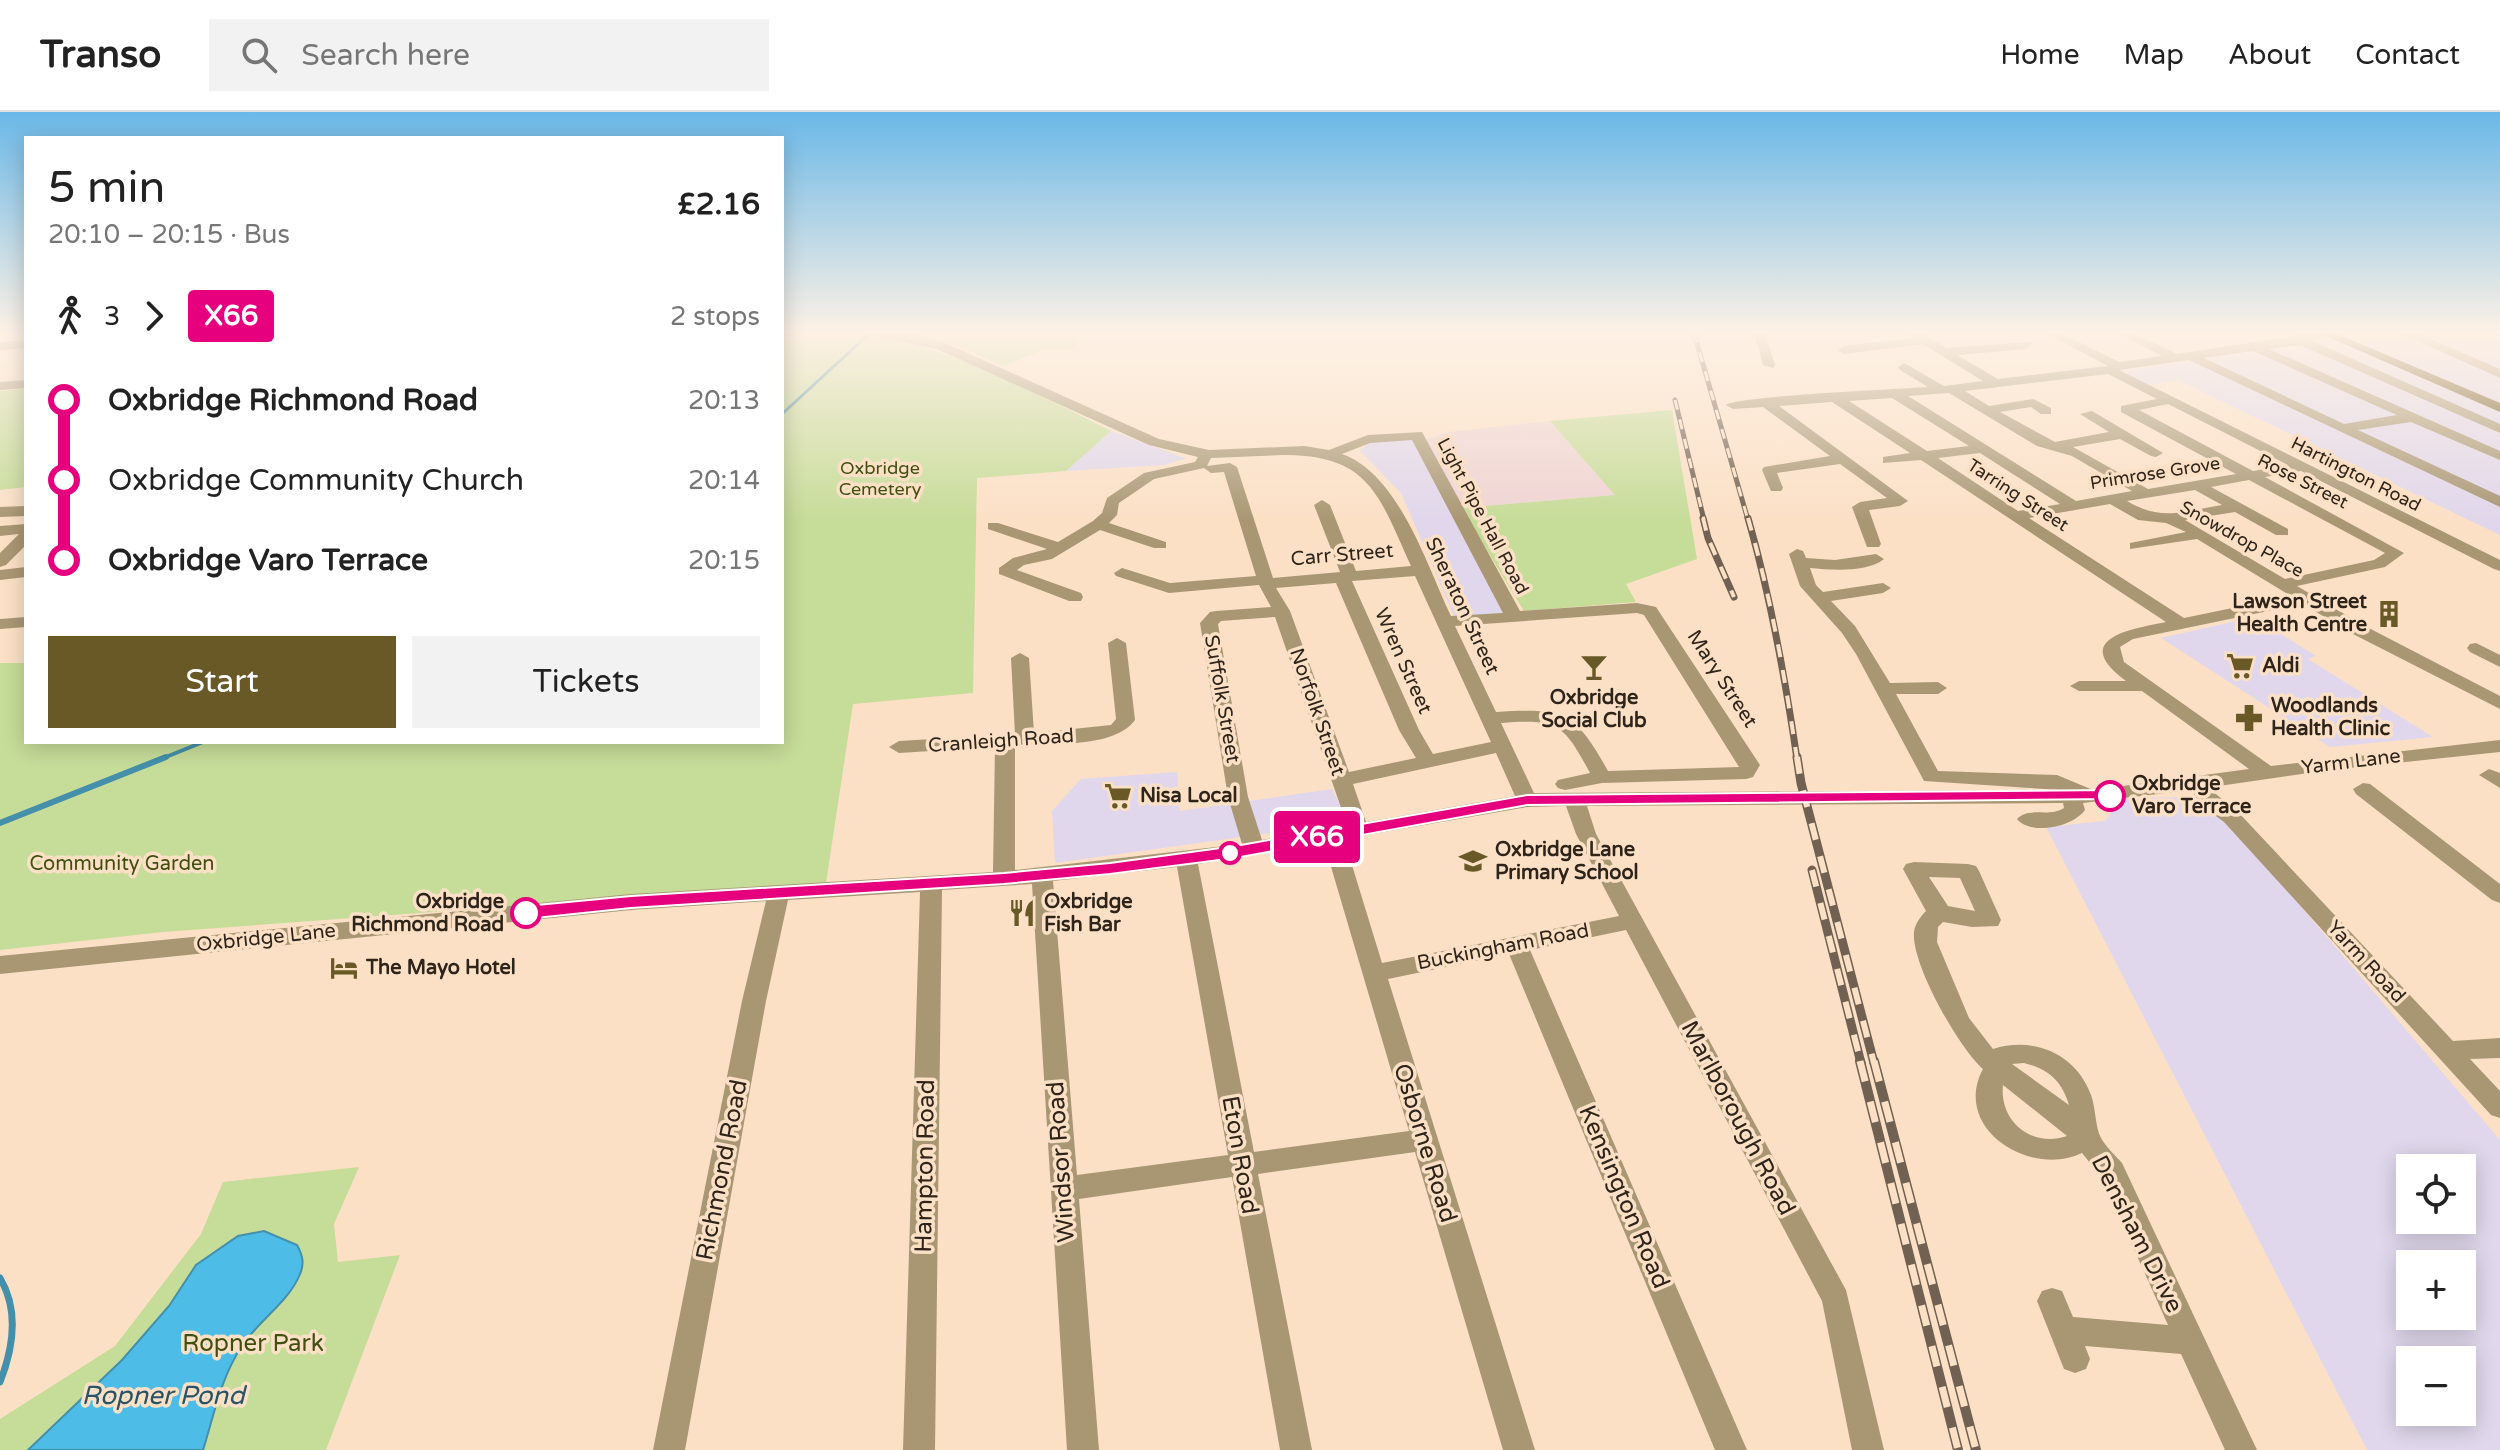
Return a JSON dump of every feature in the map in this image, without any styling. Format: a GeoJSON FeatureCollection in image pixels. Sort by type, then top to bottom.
{"type":"FeatureCollection","features":[{"type":"Feature","properties":{"kind":"main road"},"geometry":{"type":"LineString","coordinates":[[2468,395],[2494,407]]}},
{"type":"Feature","properties":{"kind":"street"},"geometry":{"type":"LineString","coordinates":[[1051,395],[1154,442],[1209,462]]}},
{"type":"Feature","properties":{"kind":"street"},"geometry":{"type":"LineString","coordinates":[[1733,405],[1857,395]]}},
{"type":"Feature","properties":{"kind":"street"},"geometry":{"type":"LineString","coordinates":[[1898,395],[2074,506]]}},
{"type":"Feature","properties":{"kind":"street"},"geometry":{"type":"LineString","coordinates":[[1958,395],[2042,443],[2077,453],[2147,494]]}},
{"type":"Feature","properties":{"kind":"street","name":"Hartington Road"},"geometry":{"type":"LineString","coordinates":[[2161,395],[2500,566]]}},
{"type":"Feature","properties":{"kind":"street"},"geometry":{"type":"LineString","coordinates":[[2269,395],[2500,502]]}},
{"type":"Feature","properties":{"kind":"street"},"geometry":{"type":"LineString","coordinates":[[2364,395],[2500,456]]}},
{"type":"Feature","properties":{"kind":"street"},"geometry":{"type":"LineString","coordinates":[[2423,395],[2500,429]]}},
{"type":"Feature","properties":{"kind":"street","name":"Tarring Street"},"geometry":{"type":"LineString","coordinates":[[1834,397],[2181,624]]}},
{"type":"Feature","properties":{"kind":"street","name":"Rose Street"},"geometry":{"type":"LineString","coordinates":[[2169,400],[2126,409],[2396,553],[2379,564],[2283,584]]}},
{"type":"Feature","properties":{"kind":"street"},"geometry":{"type":"LineString","coordinates":[[1765,402],[1900,501],[1860,507],[1874,552],[1835,565],[1798,558],[1808,586],[1849,630],[1885,689],[1931,777],[2057,781],[2081,797],[2075,810],[2060,820],[2027,819]]}},
{"type":"Feature","properties":{"kind":"street"},"geometry":{"type":"LineString","coordinates":[[1986,410],[2033,403],[2046,411]]}},
{"type":"Feature","properties":{"kind":"street"},"geometry":{"type":"LineString","coordinates":[[2342,428],[2494,407]]}},
{"type":"Feature","properties":{"kind":"street"},"geometry":{"type":"LineString","coordinates":[[2087,414],[2156,453]]}},
{"type":"Feature","properties":{"kind":"street"},"geometry":{"type":"LineString","coordinates":[[2057,447],[2061,443],[2123,434]]}},
{"type":"Feature","properties":{"kind":"street","name":"Light Pipe Hall Road"},"geometry":{"type":"LineString","coordinates":[[1331,454],[1368,439],[1417,435],[1514,617]]}},
{"type":"Feature","properties":{"kind":"street"},"geometry":{"type":"LineString","coordinates":[[1075,597],[1005,571],[1019,561],[1046,556],[1098,524],[1109,515],[1112,501],[1149,476],[1283,448],[1314,449],[1331,454]]}},
{"type":"Feature","properties":{"kind":"street"},"geometry":{"type":"LineString","coordinates":[[1888,460],[1982,449]]}},
{"type":"Feature","properties":{"kind":"street","name":"Sheraton Street"},"geometry":{"type":"LineString","coordinates":[[1331,454],[1368,475],[1379,485],[1422,570],[1527,800]]}},
{"type":"Feature","properties":{"kind":"street"},"geometry":{"type":"LineString","coordinates":[[1776,488],[1769,470],[1774,464],[1842,459]]}},
{"type":"Feature","properties":{"kind":"street","name":"Norfolk Street"},"geometry":{"type":"LineString","coordinates":[[1209,462],[1229,464],[1271,592],[1359,830]]}},
{"type":"Feature","properties":{"kind":"street","name":"Primrose Grove"},"geometry":{"type":"LineString","coordinates":[[2014,516],[2301,467]]}},
{"type":"Feature","properties":{"kind":"street"},"geometry":{"type":"LineString","coordinates":[[2199,486],[2282,532]]}},
{"type":"Feature","properties":{"kind":"street"},"geometry":{"type":"LineString","coordinates":[[2479,492],[2500,488]]}},
{"type":"Feature","properties":{"kind":"street","name":"Snowdrop Place"},"geometry":{"type":"LineString","coordinates":[[2114,500],[2143,517],[2176,522],[2200,534],[2370,636],[2500,703]]}},
{"type":"Feature","properties":{"kind":"street","name":"Wren Street"},"geometry":{"type":"LineString","coordinates":[[1322,505],[1346,577],[1409,730],[1427,760]]}},
{"type":"Feature","properties":{"kind":"street"},"geometry":{"type":"LineString","coordinates":[[2176,522],[2180,516],[2237,507]]}},
{"type":"Feature","properties":{"kind":"street"},"geometry":{"type":"LineString","coordinates":[[0,512],[24,511]]}},
{"type":"Feature","properties":{"kind":"street"},"geometry":{"type":"LineString","coordinates":[[1098,524],[1160,545]]}},
{"type":"Feature","properties":{"kind":"street"},"geometry":{"type":"LineString","coordinates":[[993,526],[1060,548]]}},
{"type":"Feature","properties":{"kind":"street"},"geometry":{"type":"LineString","coordinates":[[0,531],[24,529]]}},
{"type":"Feature","properties":{"kind":"street"},"geometry":{"type":"LineString","coordinates":[[2136,546],[2200,534]]}},
{"type":"Feature","properties":{"kind":"street"},"geometry":{"type":"LineString","coordinates":[[0,562],[24,538]]}},
{"type":"Feature","properties":{"kind":"street","name":"Carr Street"},"geometry":{"type":"LineString","coordinates":[[1271,592],[1346,577],[1422,570]]}},
{"type":"Feature","properties":{"kind":"street"},"geometry":{"type":"LineString","coordinates":[[0,575],[24,572]]}},
{"type":"Feature","properties":{"kind":"street"},"geometry":{"type":"LineString","coordinates":[[1122,573],[1169,588],[1195,581],[1271,592]]}},
{"type":"Feature","properties":{"kind":"street"},"geometry":{"type":"LineString","coordinates":[[1819,598],[1883,588]]}},
{"type":"Feature","properties":{"kind":"street","name":"Suffolk Street"},"geometry":{"type":"LineString","coordinates":[[1254,849],[1238,797],[1209,623],[1216,616],[1271,592]]}},
{"type":"Feature","properties":{"kind":"street"},"geometry":{"type":"LineString","coordinates":[[2267,773],[2144,686],[2110,656],[2110,647],[2115,640],[2307,598]]}},
{"type":"Feature","properties":{"kind":"street","name":"Mary Street"},"geometry":{"type":"LineString","coordinates":[[1514,617],[1637,608],[1650,611],[1750,765],[1746,773],[1602,777]]}},
{"type":"Feature","properties":{"kind":"street"},"geometry":{"type":"LineString","coordinates":[[1445,622],[1514,617]]}},
{"type":"Feature","properties":{"kind":"street"},"geometry":{"type":"LineString","coordinates":[[0,624],[24,622]]}},
{"type":"Feature","properties":{"kind":"street"},"geometry":{"type":"LineString","coordinates":[[2500,642],[2476,648],[2500,662]]}},
{"type":"Feature","properties":{"kind":"street","name":"Cranleigh Road"},"geometry":{"type":"LineString","coordinates":[[899,747],[1103,734],[1118,729],[1126,720],[1117,643]]}},
{"type":"Feature","properties":{"kind":"street"},"geometry":{"type":"LineString","coordinates":[[1004,879],[1020,658]]}},
{"type":"Feature","properties":{"kind":"street"},"geometry":{"type":"LineString","coordinates":[[2079,686],[2144,686]]}},
{"type":"Feature","properties":{"kind":"street"},"geometry":{"type":"LineString","coordinates":[[1885,689],[1938,688]]}},
{"type":"Feature","properties":{"kind":"street"},"geometry":{"type":"LineString","coordinates":[[1489,718],[1538,715],[1559,719],[1577,731],[1602,777],[1571,791]]}},
{"type":"Feature","properties":{"kind":"street"},"geometry":{"type":"LineString","coordinates":[[1340,780],[1502,746]]}},
{"type":"Feature","properties":{"kind":"street","name":"Yarm Lane"},"geometry":{"type":"LineString","coordinates":[[2203,783],[2500,746]]}},
{"type":"Feature","properties":{"kind":"street"},"geometry":{"type":"LineString","coordinates":[[2148,791],[2231,817],[2228,794],[2233,778]]}},
{"type":"Feature","properties":{"kind":"street","name":"Oxbridge Lane"},"geometry":{"type":"LineString","coordinates":[[0,965],[618,903],[1042,875],[1254,849],[1571,791],[2081,797],[2203,783]]}},
{"type":"Feature","properties":{"kind":"street","name":"Yarm Road"},"geometry":{"type":"LineString","coordinates":[[2203,783],[2201,790],[2208,800],[2231,817],[2500,1108]]}},
{"type":"Feature","properties":{"kind":"street"},"geometry":{"type":"LineString","coordinates":[[2363,789],[2500,895]]}},
{"type":"Feature","properties":{"kind":"street","name":"Marlborough Road"},"geometry":{"type":"LineString","coordinates":[[1571,791],[1586,834],[1631,921],[1836,1299],[1868,1450]]}},
{"type":"Feature","properties":{"kind":"street","name":"Osborne Road"},"geometry":{"type":"LineString","coordinates":[[1332,835],[1519,1450]]}},
{"type":"Feature","properties":{"kind":"street","name":"Eton Road"},"geometry":{"type":"LineString","coordinates":[[1186,859],[1296,1450]]}},
{"type":"Feature","properties":{"kind":"street","name":"Windsor Road"},"geometry":{"type":"LineString","coordinates":[[1042,875],[1083,1450]]}},
{"type":"Feature","properties":{"kind":"street","name":"Hampton Road"},"geometry":{"type":"LineString","coordinates":[[919,1450],[931,883]]}},
{"type":"Feature","properties":{"kind":"street","name":"Richmond Road"},"geometry":{"type":"LineString","coordinates":[[669,1450],[754,1001],[779,892]]}},
{"type":"Feature","properties":{"kind":"street","name":"Densham Drive"},"geometry":{"type":"LineString","coordinates":[[1942,912],[1929,920],[1924,929],[1926,942],[1960,1024],[1973,1045],[1994,1066],[2056,1110],[2087,1138],[2112,1171],[2241,1450]]}},
{"type":"Feature","properties":{"kind":"street","name":"Buckingham Road"},"geometry":{"type":"LineString","coordinates":[[1374,973],[1631,921]]}},
{"type":"Feature","properties":{"kind":"street","name":"Kensington Road"},"geometry":{"type":"LineString","coordinates":[[1516,944],[1731,1450]]}},
{"type":"Feature","properties":{"kind":"street"},"geometry":{"type":"LineString","coordinates":[[2448,1051],[2500,1048]]}},
{"type":"Feature","properties":{"kind":"street"},"geometry":{"type":"LineString","coordinates":[[2024,1053],[2047,1057],[2063,1068],[2080,1098],[2087,1138],[2073,1148],[2055,1151],[2039,1150],[2010,1138],[2000,1128],[1988,1102],[1988,1079],[2002,1056],[2024,1053]]}},
{"type":"Feature","properties":{"kind":"street"},"geometry":{"type":"LineString","coordinates":[[1063,1189],[1423,1140]]}},
{"type":"Feature","properties":{"kind":"street"},"geometry":{"type":"LineString","coordinates":[[2052,1301],[2075,1359]]}},
{"type":"Feature","properties":{"kind":"street","name":"Densham Drive"},"geometry":{"type":"LineString","coordinates":[[2064,1330],[2190,1341]]}},
{"type":"Feature","properties":{"kind":"shaded area"},"geometry":{"type":"Polygon","coordinates":[[[2210,395],[2500,395],[2500,535],[2210,395]]]}},
{"type":"Feature","properties":{"kind":"shaded area"},"geometry":{"type":"Polygon","coordinates":[[[1550,421],[1616,495],[1461,508],[1426,440],[1449,432],[1550,421]]]}},
{"type":"Feature","properties":{"kind":"shaded area"},"geometry":{"type":"Polygon","coordinates":[[[1111,431],[1187,458],[1164,465],[1066,471],[1111,431]]]}},
{"type":"Feature","properties":{"kind":"shaded area"},"geometry":{"type":"Polygon","coordinates":[[[1412,438],[1505,614],[1454,616],[1401,493],[1360,451],[1369,442],[1412,438]]]}},
{"type":"Feature","properties":{"kind":"shaded area"},"geometry":{"type":"Polygon","coordinates":[[[2254,617],[2316,656],[2308,659],[2433,737],[2330,747],[2161,638],[2254,617]]]}},
{"type":"Feature","properties":{"kind":"shaded area"},"geometry":{"type":"Polygon","coordinates":[[[1177,772],[1180,811],[1332,789],[1348,822],[1055,863],[1052,811],[1081,779],[1177,772]]]}},
{"type":"Feature","properties":{"kind":"shaded area"},"geometry":{"type":"Polygon","coordinates":[[[2203,797],[2240,835],[2500,1140],[2500,1450],[2367,1450],[2046,827],[2105,821],[2123,798],[2203,797]]]}},
{"type":"Feature","properties":{"kind":"green space"},"geometry":{"type":"Polygon","coordinates":[[[0,395],[24,395],[24,487],[0,490],[0,395]]]}},
{"type":"Feature","properties":{"kind":"green space","name":"Oxbridge Cemetery"},"geometry":{"type":"Polygon","coordinates":[[[784,395],[1040,395],[1111,431],[1066,471],[977,478],[973,693],[853,704],[826,883],[163,932],[0,950],[0,663],[24,663],[24,744],[784,744],[784,395]]]}},
{"type":"Feature","properties":{"kind":"green space"},"geometry":{"type":"Polygon","coordinates":[[[1672,410],[1697,559],[1626,584],[1636,602],[1524,611],[1461,508],[1615,495],[1550,421],[1672,410]]]}},
{"type":"Feature","properties":{"kind":"green space","name":"Ropner Park"},"geometry":{"type":"Polygon","coordinates":[[[359,1167],[334,1224],[338,1262],[400,1255],[326,1450],[0,1450],[0,1419],[115,1346],[201,1234],[223,1182],[359,1167]]]}},
{"type":"Feature","properties":{"kind":"water","name":"Ropner Pond"},"geometry":{"type":"Polygon","coordinates":[[[264,1231],[297,1245],[302,1270],[289,1294],[249,1337],[235,1358],[219,1396],[203,1450],[28,1450],[122,1360],[169,1306],[196,1265],[238,1236],[264,1231]]]}},
{"type":"Feature","properties":{"kind":"waterway"},"geometry":{"type":"LineString","coordinates":[[784,412],[802,395]]}},
{"type":"Feature","properties":{"kind":"waterway"},"geometry":{"type":"LineString","coordinates":[[163,758],[198,744]]}},
{"type":"Feature","properties":{"kind":"waterway"},"geometry":{"type":"LineString","coordinates":[[0,823],[163,758]]}},
{"type":"Feature","properties":{"kind":"waterway"},"geometry":{"type":"LineString","coordinates":[[0,1278],[12,1316],[11,1343],[0,1382]]}},
{"type":"Feature","properties":{"kind":"railway"},"geometry":{"type":"LineString","coordinates":[[1712,395],[1748,520]]}},
{"type":"Feature","properties":{"kind":"railway"},"geometry":{"type":"LineString","coordinates":[[1675,400],[1704,520]]}},
{"type":"Feature","properties":{"kind":"railway"},"geometry":{"type":"LineString","coordinates":[[1703,518],[1708,538],[1734,597]]}},
{"type":"Feature","properties":{"kind":"railway"},"geometry":{"type":"LineString","coordinates":[[1748,518],[1777,638],[1797,759]]}},
{"type":"Feature","properties":{"kind":"railway"},"geometry":{"type":"LineString","coordinates":[[1797,757],[1801,783],[1874,1063]]}},
{"type":"Feature","properties":{"kind":"railway"},"geometry":{"type":"LineString","coordinates":[[1812,870],[1861,1063]]}},
{"type":"Feature","properties":{"kind":"railway"},"geometry":{"type":"LineString","coordinates":[[1860,1061],[1958,1450]]}},
{"type":"Feature","properties":{"kind":"railway"},"geometry":{"type":"LineString","coordinates":[[1874,1061],[1976,1450]]}},
{"type":"Feature","properties":{"kind":"bus line","name":"X66"},"geometry":{"type":"LineString","coordinates":[[526,913],[631,902],[1004,879],[1110,868],[1235,852],[1546,798],[2110,796]]}},
{"type":"Feature","properties":{"kind":"place","name":"Lawson Street Health Centre"},"geometry":{"type":"Point","coordinates":[2389,614]}},
{"type":"Feature","properties":{"kind":"place","name":"Aldi"},"geometry":{"type":"Point","coordinates":[2240,666]}},
{"type":"Feature","properties":{"kind":"place","name":"Oxbridge Social Club"},"geometry":{"type":"Point","coordinates":[1594,667]}},
{"type":"Feature","properties":{"kind":"place","name":"Woodlands Health Clinic"},"geometry":{"type":"Point","coordinates":[2249,718]}},
{"type":"Feature","properties":{"kind":"place","name":"Nisa Local"},"geometry":{"type":"Point","coordinates":[1118,796]}},
{"type":"Feature","properties":{"kind":"place","name":"Oxbridge Varo Terrace"},"geometry":{"type":"Point","coordinates":[2110,796]}},
{"type":"Feature","properties":{"kind":"place","name":"Oxbridge Lane Primary School"},"geometry":{"type":"Point","coordinates":[1473,861]}},
{"type":"Feature","properties":{"kind":"place","name":"Oxbridge Richmond Road"},"geometry":{"type":"Point","coordinates":[526,913]}},
{"type":"Feature","properties":{"kind":"place","name":"Oxbridge Fish Bar"},"geometry":{"type":"Point","coordinates":[1022,913]}},
{"type":"Feature","properties":{"kind":"place","name":"The Mayo Hotel"},"geometry":{"type":"Point","coordinates":[344,968]}},
{"type":"Feature","properties":{"kind":"park label","name":"Community Garden"},"geometry":{"type":"Point","coordinates":[122,864]}}]}
